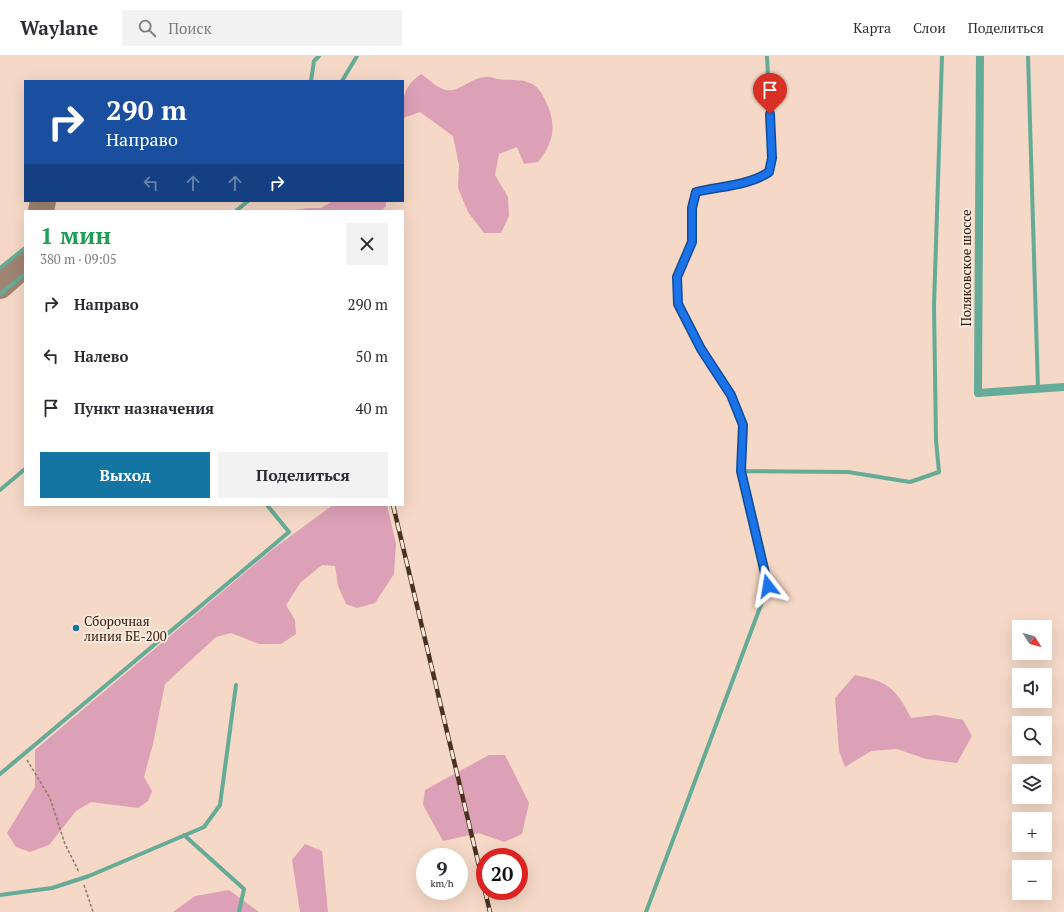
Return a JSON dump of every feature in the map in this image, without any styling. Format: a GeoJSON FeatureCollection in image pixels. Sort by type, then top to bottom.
{"type":"FeatureCollection","features":[{"type":"Feature","properties":{"kind":"street","name":"Поляковское шоссе"},"geometry":{"type":"LineString","coordinates":[[980,56],[978,394],[1064,388]]}},
{"type":"Feature","properties":{"kind":"lane"},"geometry":{"type":"LineString","coordinates":[[311,80],[314,61],[319,56]]}},
{"type":"Feature","properties":{"kind":"lane"},"geometry":{"type":"LineString","coordinates":[[343,80],[357,56]]}},
{"type":"Feature","properties":{"kind":"lane"},"geometry":{"type":"LineString","coordinates":[[646,912],[768,586],[741,471],[743,425],[731,395],[701,349],[678,304],[677,277],[692,242],[692,208],[696,192],[718,186],[757,180],[769,172],[772,158],[767,56]]}},
{"type":"Feature","properties":{"kind":"lane"},"geometry":{"type":"LineString","coordinates":[[741,471],[848,472],[910,482],[939,472],[936,440],[934,306],[942,56]]}},
{"type":"Feature","properties":{"kind":"lane"},"geometry":{"type":"LineString","coordinates":[[1028,56],[1038,389]]}},
{"type":"Feature","properties":{"kind":"lane"},"geometry":{"type":"LineString","coordinates":[[237,210],[247,202]]}},
{"type":"Feature","properties":{"kind":"lane"},"geometry":{"type":"LineString","coordinates":[[0,268],[24,249]]}},
{"type":"Feature","properties":{"kind":"lane"},"geometry":{"type":"LineString","coordinates":[[0,294],[24,275]]}},
{"type":"Feature","properties":{"kind":"lane"},"geometry":{"type":"LineString","coordinates":[[0,490],[24,470]]}},
{"type":"Feature","properties":{"kind":"lane"},"geometry":{"type":"LineString","coordinates":[[0,774],[22,753],[289,532],[268,506]]}},
{"type":"Feature","properties":{"kind":"lane"},"geometry":{"type":"LineString","coordinates":[[0,895],[52,888],[82,878],[204,827],[220,805],[236,685]]}},
{"type":"Feature","properties":{"kind":"lane"},"geometry":{"type":"LineString","coordinates":[[184,835],[244,889],[239,912]]}},
{"type":"Feature","properties":{"kind":"path"},"geometry":{"type":"LineString","coordinates":[[22,753],[50,798],[65,844],[82,878],[93,912]]}},
{"type":"Feature","properties":{"kind":"shaded area"},"geometry":{"type":"Polygon","coordinates":[[[421,74],[435,85],[448,90],[456,89],[477,79],[488,77],[525,81],[536,86],[544,98],[553,126],[548,148],[538,162],[524,164],[517,147],[499,154],[495,175],[508,197],[509,216],[501,233],[484,233],[468,212],[458,188],[459,165],[453,136],[420,112],[404,118],[405,93],[407,88],[421,74]]]}},
{"type":"Feature","properties":{"kind":"shaded area"},"geometry":{"type":"Polygon","coordinates":[[[331,202],[386,202],[386,206],[382,210],[293,210],[321,208],[331,202]]]}},
{"type":"Feature","properties":{"kind":"shaded area"},"geometry":{"type":"Polygon","coordinates":[[[332,506],[387,506],[396,544],[394,574],[375,603],[357,608],[346,604],[338,586],[335,566],[322,565],[301,582],[286,605],[295,620],[296,634],[281,644],[259,644],[231,633],[216,637],[165,684],[153,744],[144,777],[152,791],[148,801],[138,808],[91,802],[76,811],[49,845],[30,852],[16,847],[7,833],[35,787],[35,750],[273,549],[332,506]]]}},
{"type":"Feature","properties":{"kind":"shaded area"},"geometry":{"type":"Polygon","coordinates":[[[855,675],[883,683],[900,699],[911,718],[936,715],[963,720],[972,736],[957,763],[926,759],[897,749],[871,751],[845,767],[839,751],[835,698],[855,675]]]}},
{"type":"Feature","properties":{"kind":"shaded area"},"geometry":{"type":"Polygon","coordinates":[[[489,755],[505,755],[529,803],[522,834],[504,842],[479,833],[443,841],[423,805],[425,790],[489,755]]]}},
{"type":"Feature","properties":{"kind":"shaded area"},"geometry":{"type":"Polygon","coordinates":[[[305,844],[322,851],[328,912],[300,912],[292,860],[305,844]]]}},
{"type":"Feature","properties":{"kind":"shaded area"},"geometry":{"type":"Polygon","coordinates":[[[229,890],[259,912],[173,912],[195,896],[229,890]]]}},
{"type":"Feature","properties":{"kind":"taxiway"},"geometry":{"type":"LineString","coordinates":[[41,210],[43,202]]}},
{"type":"Feature","properties":{"kind":"taxiway"},"geometry":{"type":"LineString","coordinates":[[0,286],[24,265]]}},
{"type":"Feature","properties":{"kind":"railway"},"geometry":{"type":"LineString","coordinates":[[393,506],[490,912]]}},
{"type":"Feature","properties":{"kind":"place","name":"Сборочная линия БЕ-200"},"geometry":{"type":"Point","coordinates":[76,628]}},
{"type":"Feature","properties":{"kind":"route"},"geometry":{"type":"LineString","coordinates":[[768,586],[741,471],[743,425],[731,395],[701,349],[678,304],[677,277],[692,242],[692,208],[696,192],[718,186],[757,180],[769,172],[772,158],[770,114]]}}]}
